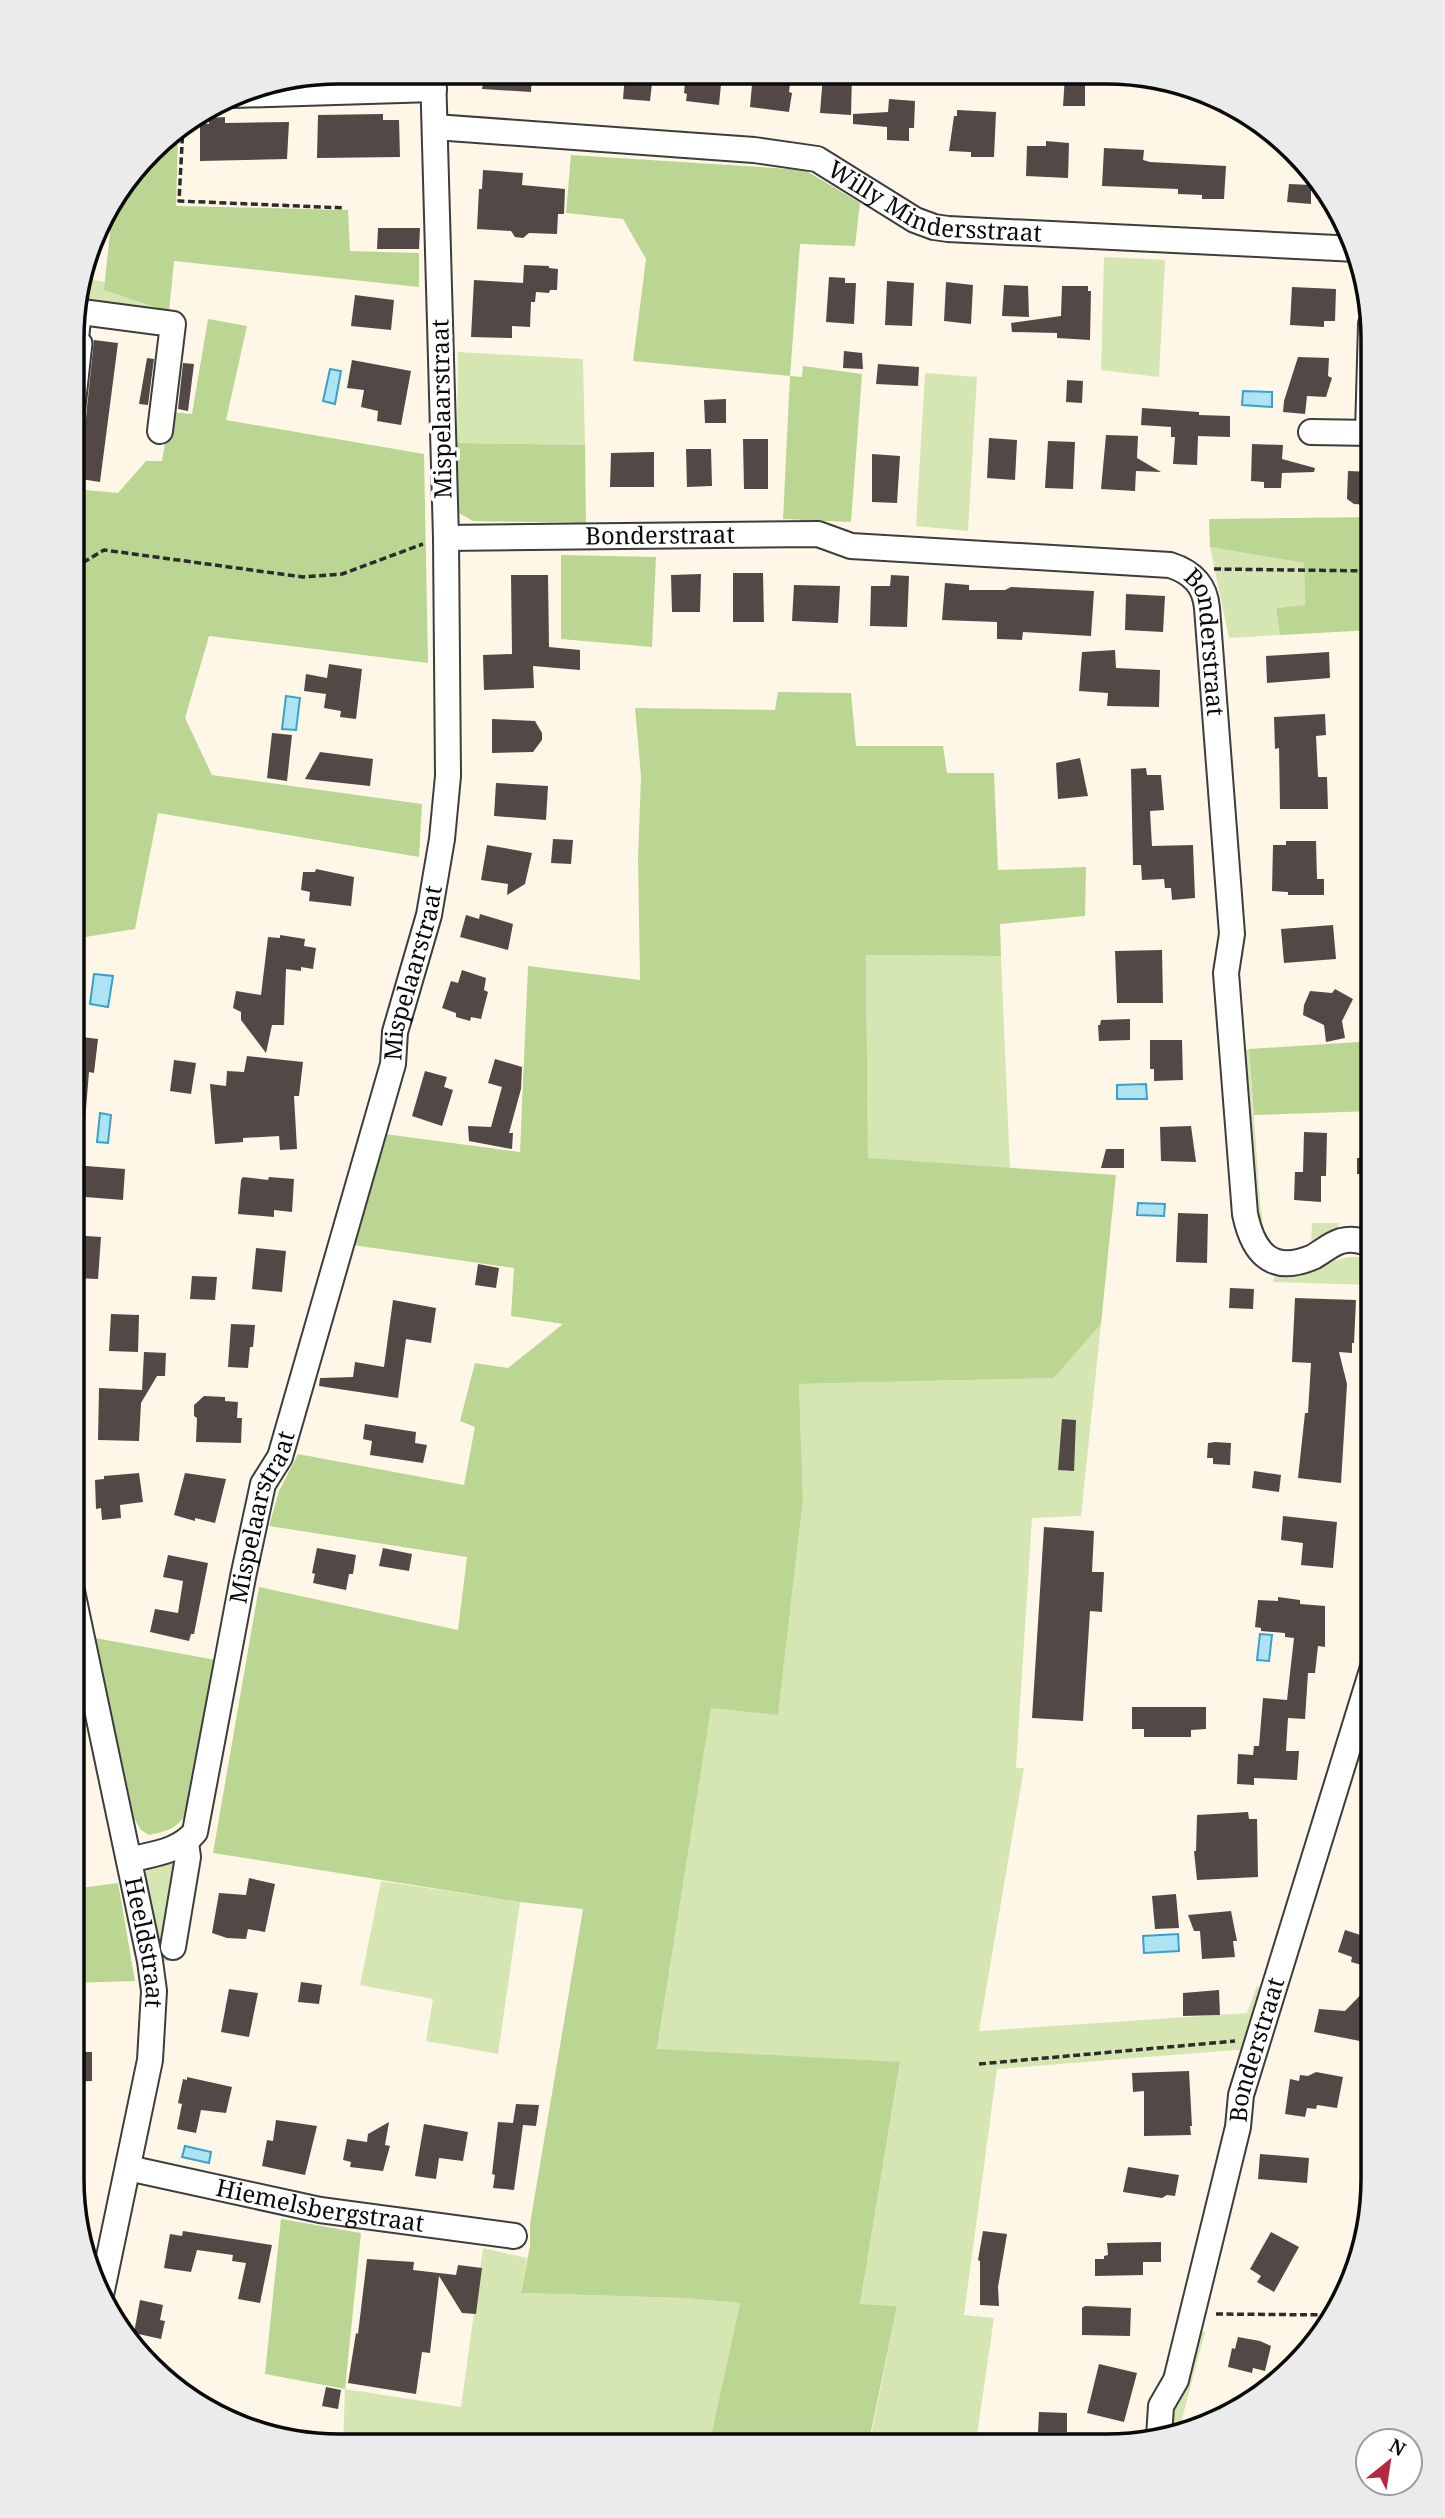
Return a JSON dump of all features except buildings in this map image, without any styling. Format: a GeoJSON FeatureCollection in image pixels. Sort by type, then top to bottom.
{"type":"FeatureCollection","features":[{"type":"Feature","properties":{"kind":"street"},"geometry":{"type":"LineString","coordinates":[[278,92],[391,84]]}},
{"type":"Feature","properties":{"kind":"street","name":"Mispelaarstraat"},"geometry":{"type":"LineString","coordinates":[[173,1947],[188,1857],[186,1843],[195,1832],[263,1484],[280,1457],[393,1064],[395,1032],[429,915],[442,839],[448,776],[435,541],[434,84]]}},
{"type":"Feature","properties":{"kind":"street","name":"Willy Mindersstraat"},"geometry":{"type":"LineString","coordinates":[[435,127],[754,150],[817,159],[915,220],[941,228],[1344,248]]}},
{"type":"Feature","properties":{"kind":"street"},"geometry":{"type":"LineString","coordinates":[[86,312],[173,324],[160,431]]}},
{"type":"Feature","properties":{"kind":"street"},"geometry":{"type":"LineString","coordinates":[[1311,432],[1361,433]]}},
{"type":"Feature","properties":{"kind":"street","name":"Bonderstraat"},"geometry":{"type":"LineString","coordinates":[[435,541],[818,534],[851,546],[1170,565],[1183,569],[1200,584],[1206,594],[1232,934],[1226,973],[1245,1214],[1249,1233],[1261,1254],[1278,1262],[1294,1263],[1312,1257],[1340,1241],[1361,1240]]}},
{"type":"Feature","properties":{"kind":"street","name":"Heeldstraat"},"geometry":{"type":"LineString","coordinates":[[84,1648],[154,1991],[150,2060],[104,2279]]}},
{"type":"Feature","properties":{"kind":"street","name":"Bonderstraat"},"geometry":{"type":"LineString","coordinates":[[1160,2428],[1161,2406],[1176,2380],[1238,2127],[1241,2095],[1361,1706]]}},
{"type":"Feature","properties":{"kind":"street"},"geometry":{"type":"LineString","coordinates":[[129,1860],[167,1851],[186,1843]]}},
{"type":"Feature","properties":{"kind":"street","name":"Hiemelsbergstraat"},"geometry":{"type":"LineString","coordinates":[[128,2168],[320,2210],[514,2236]]}},
{"type":"Feature","properties":{"kind":"path"},"geometry":{"type":"LineString","coordinates":[[182,138],[179,201],[345,208]]}},
{"type":"Feature","properties":{"kind":"path"},"geometry":{"type":"LineString","coordinates":[[84,562],[104,551],[303,577],[342,574],[435,541]]}},
{"type":"Feature","properties":{"kind":"path"},"geometry":{"type":"LineString","coordinates":[[1211,570],[1361,571]]}},
{"type":"Feature","properties":{"kind":"path"},"geometry":{"type":"LineString","coordinates":[[979,2064],[1258,2039]]}},
{"type":"Feature","properties":{"kind":"path"},"geometry":{"type":"LineString","coordinates":[[1214,2314],[1321,2315]]}},
{"type":"Feature","properties":{"kind":"green space"},"geometry":{"type":"Polygon","coordinates":[[[178,142],[176,206],[348,210],[350,251],[419,253],[419,287],[174,261],[169,312],[104,290],[111,225],[147,171],[178,142]]]}},
{"type":"Feature","properties":{"kind":"green space"},"geometry":{"type":"Polygon","coordinates":[[[571,155],[805,170],[860,203],[855,246],[800,244],[790,376],[633,361],[646,259],[623,219],[566,213],[571,155]]]}},
{"type":"Feature","properties":{"kind":"green space"},"geometry":{"type":"Polygon","coordinates":[[[1104,257],[1165,260],[1159,377],[1101,370],[1104,257]]]}},
{"type":"Feature","properties":{"kind":"green space"},"geometry":{"type":"Polygon","coordinates":[[[91,280],[105,282],[105,290],[169,312],[86,304],[91,280]]]}},
{"type":"Feature","properties":{"kind":"green space"},"geometry":{"type":"Polygon","coordinates":[[[208,319],[247,326],[226,420],[424,454],[428,663],[209,636],[185,718],[212,775],[422,804],[419,857],[158,813],[135,929],[84,937],[84,490],[118,493],[146,461],[162,461],[170,412],[192,414],[208,319]]]}},
{"type":"Feature","properties":{"kind":"green space"},"geometry":{"type":"Polygon","coordinates":[[[458,352],[583,359],[585,445],[457,443],[458,352]]]}},
{"type":"Feature","properties":{"kind":"green space"},"geometry":{"type":"Polygon","coordinates":[[[803,366],[862,374],[851,522],[783,519],[790,376],[802,377],[803,366]]]}},
{"type":"Feature","properties":{"kind":"green space"},"geometry":{"type":"Polygon","coordinates":[[[925,373],[977,377],[968,531],[916,526],[925,373]]]}},
{"type":"Feature","properties":{"kind":"green space"},"geometry":{"type":"Polygon","coordinates":[[[457,443],[585,445],[586,523],[473,521],[459,513],[457,443]]]}},
{"type":"Feature","properties":{"kind":"green space"},"geometry":{"type":"Polygon","coordinates":[[[1361,517],[1361,631],[1280,635],[1276,608],[1305,605],[1304,563],[1210,547],[1209,519],[1361,517]]]}},
{"type":"Feature","properties":{"kind":"green space"},"geometry":{"type":"Polygon","coordinates":[[[1210,547],[1304,563],[1305,606],[1276,608],[1280,635],[1229,638],[1210,547]]]}},
{"type":"Feature","properties":{"kind":"green space"},"geometry":{"type":"Polygon","coordinates":[[[561,555],[656,557],[652,647],[561,639],[561,555]]]}},
{"type":"Feature","properties":{"kind":"green space"},"geometry":{"type":"Polygon","coordinates":[[[778,692],[851,693],[856,746],[943,746],[947,773],[994,773],[998,870],[1086,867],[1085,916],[1000,924],[1001,956],[866,955],[868,1158],[1116,1175],[1101,1324],[1054,1378],[799,1384],[803,1500],[778,1715],[711,1708],[657,2049],[900,2062],[860,2304],[897,2306],[870,2434],[711,2434],[740,2303],[684,2298],[521,2293],[530,2246],[530,2224],[583,1909],[520,1902],[213,1853],[259,1587],[458,1630],[467,1557],[269,1526],[279,1491],[298,1454],[464,1485],[475,1427],[460,1421],[475,1363],[508,1368],[563,1324],[511,1316],[514,1268],[353,1245],[385,1134],[520,1152],[528,966],[640,980],[638,859],[641,776],[635,708],[775,710],[778,692]]]}},
{"type":"Feature","properties":{"kind":"green space"},"geometry":{"type":"Polygon","coordinates":[[[866,955],[1001,956],[1010,1168],[868,1159],[866,955]]]}},
{"type":"Feature","properties":{"kind":"green space"},"geometry":{"type":"Polygon","coordinates":[[[1361,1042],[1361,1111],[1254,1115],[1249,1049],[1361,1042]]]}},
{"type":"Feature","properties":{"kind":"green space"},"geometry":{"type":"Polygon","coordinates":[[[1249,1049],[1263,1222],[1254,1221],[1240,1051],[1249,1049]]]}},
{"type":"Feature","properties":{"kind":"green space"},"geometry":{"type":"Polygon","coordinates":[[[1312,1223],[1339,1223],[1337,1233],[1311,1248],[1312,1223]]]}},
{"type":"Feature","properties":{"kind":"green space"},"geometry":{"type":"Polygon","coordinates":[[[1349,1257],[1360,1257],[1361,1285],[1273,1282],[1276,1268],[1294,1271],[1349,1257]]]}},
{"type":"Feature","properties":{"kind":"green space"},"geometry":{"type":"Polygon","coordinates":[[[1101,1324],[1081,1516],[1032,1518],[1016,1768],[1024,1768],[979,2031],[1247,2013],[1257,1986],[1265,1990],[1245,2051],[997,2069],[964,2315],[994,2318],[977,2434],[871,2434],[897,2306],[860,2304],[900,2063],[657,2050],[711,1707],[778,1714],[803,1500],[799,1384],[1054,1378],[1101,1324]]]}},
{"type":"Feature","properties":{"kind":"green space"},"geometry":{"type":"Polygon","coordinates":[[[95,1638],[216,1660],[187,1812],[176,1826],[167,1830],[149,1835],[141,1830],[134,1818],[95,1638]]]}},
{"type":"Feature","properties":{"kind":"green space"},"geometry":{"type":"Polygon","coordinates":[[[169,1860],[175,1862],[163,1942],[178,1960],[162,1961],[145,1875],[150,1864],[169,1860]]]}},
{"type":"Feature","properties":{"kind":"green space"},"geometry":{"type":"Polygon","coordinates":[[[381,1881],[520,1902],[498,2054],[426,2041],[433,1999],[360,1985],[381,1881]]]}},
{"type":"Feature","properties":{"kind":"green space"},"geometry":{"type":"Polygon","coordinates":[[[118,1883],[135,1981],[84,1983],[84,1887],[118,1883]]]}},
{"type":"Feature","properties":{"kind":"green space"},"geometry":{"type":"Polygon","coordinates":[[[281,2219],[361,2233],[345,2389],[265,2374],[281,2219]]]}},
{"type":"Feature","properties":{"kind":"green space"},"geometry":{"type":"Polygon","coordinates":[[[483,2248],[527,2258],[521,2293],[684,2298],[740,2303],[711,2434],[343,2434],[345,2389],[461,2407],[483,2248]]]}},
{"type":"Feature","properties":{"kind":"green space"},"geometry":{"type":"Polygon","coordinates":[[[1197,2332],[1205,2332],[1181,2422],[1168,2424],[1197,2332]]]}},
{"type":"Feature","properties":{"kind":"water"},"geometry":{"type":"Polygon","coordinates":[[[330,369],[341,371],[335,404],[323,401],[330,369]]]}},
{"type":"Feature","properties":{"kind":"water"},"geometry":{"type":"Polygon","coordinates":[[[1243,391],[1272,392],[1272,407],[1242,405],[1243,391]]]}},
{"type":"Feature","properties":{"kind":"water"},"geometry":{"type":"Polygon","coordinates":[[[286,696],[300,698],[296,730],[282,729],[286,696]]]}},
{"type":"Feature","properties":{"kind":"water"},"geometry":{"type":"Polygon","coordinates":[[[94,974],[113,976],[108,1007],[90,1004],[94,974]]]}},
{"type":"Feature","properties":{"kind":"water"},"geometry":{"type":"Polygon","coordinates":[[[1146,1084],[1147,1099],[1117,1099],[1117,1085],[1146,1084]]]}},
{"type":"Feature","properties":{"kind":"water"},"geometry":{"type":"Polygon","coordinates":[[[100,1113],[111,1115],[108,1143],[97,1142],[100,1113]]]}},
{"type":"Feature","properties":{"kind":"water"},"geometry":{"type":"Polygon","coordinates":[[[1138,1203],[1165,1204],[1164,1216],[1137,1215],[1138,1203]]]}},
{"type":"Feature","properties":{"kind":"water"},"geometry":{"type":"Polygon","coordinates":[[[1260,1634],[1272,1635],[1269,1661],[1257,1660],[1260,1634]]]}},
{"type":"Feature","properties":{"kind":"water"},"geometry":{"type":"Polygon","coordinates":[[[1178,1934],[1179,1951],[1144,1953],[1143,1936],[1178,1934]]]}},
{"type":"Feature","properties":{"kind":"water"},"geometry":{"type":"Polygon","coordinates":[[[185,2146],[211,2152],[209,2163],[182,2157],[185,2146]]]}}]}
